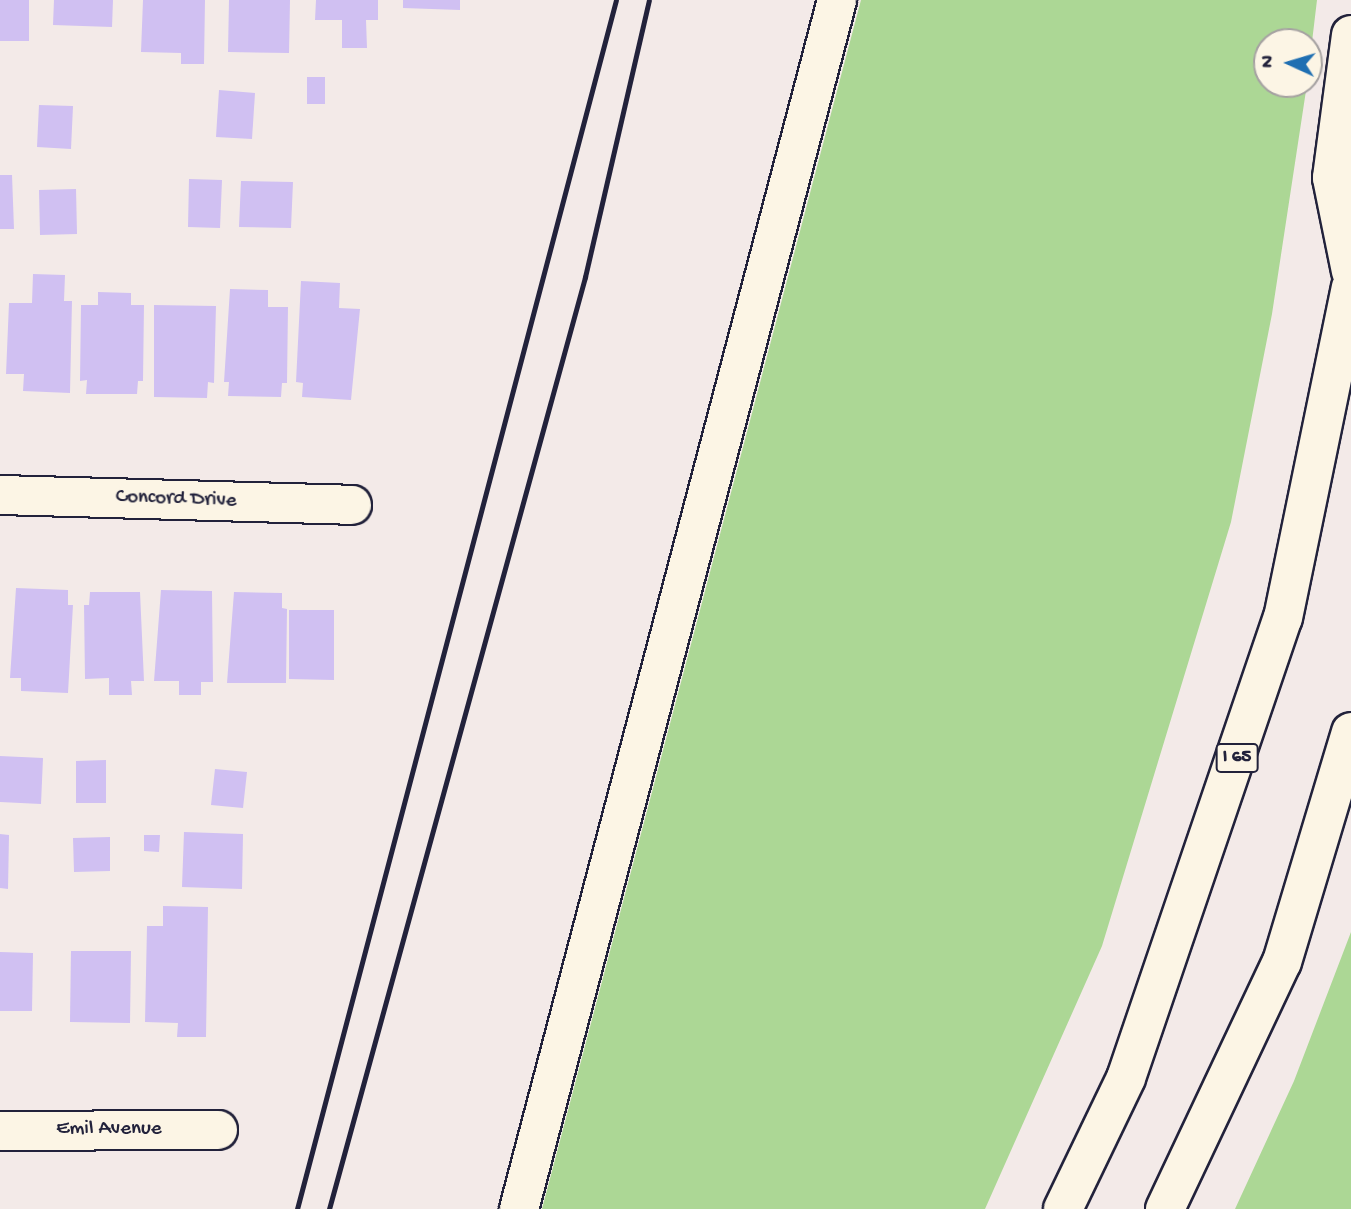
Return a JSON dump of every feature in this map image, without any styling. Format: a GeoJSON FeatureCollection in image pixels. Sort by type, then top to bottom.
{"type":"FeatureCollection","features":[{"type":"Feature","properties":{"kind":"main road"},"geometry":{"type":"LineString","coordinates":[[519,1209],[837,0]]}},
{"type":"Feature","properties":{"kind":"main road"},"geometry":{"type":"LineString","coordinates":[[1351,35],[1332,178],[1351,271]]}},
{"type":"Feature","properties":{"kind":"main road","name":"I 65"},"geometry":{"type":"LineString","coordinates":[[1063,1209],[1126,1078],[1283,618],[1351,288]]}},
{"type":"Feature","properties":{"kind":"main road","name":"Concord Drive"},"geometry":{"type":"LineString","coordinates":[[0,495],[352,505]]}},
{"type":"Feature","properties":{"kind":"main road"},"geometry":{"type":"LineString","coordinates":[[1165,1209],[1282,962],[1351,732]]}},
{"type":"Feature","properties":{"kind":"main road","name":"Emil Avenue"},"geometry":{"type":"LineString","coordinates":[[0,1130],[218,1130]]}},
{"type":"Feature","properties":{"kind":"green space"},"geometry":{"type":"Polygon","coordinates":[[[861,0],[1317,0],[1314,28],[1253,28],[1253,98],[1305,98],[1272,314],[1231,522],[1102,946],[985,1209],[542,1209],[861,0]]]}},
{"type":"Feature","properties":{"kind":"green space"},"geometry":{"type":"Polygon","coordinates":[[[1351,932],[1351,1209],[1235,1209],[1294,1081],[1351,932]]]}},
{"type":"Feature","properties":{"kind":"building"},"geometry":{"type":"Polygon","coordinates":[[[0,0],[29,0],[29,41],[0,41],[0,0]]]}},
{"type":"Feature","properties":{"kind":"building"},"geometry":{"type":"Polygon","coordinates":[[[54,0],[113,0],[112,27],[53,25],[54,0]]]}},
{"type":"Feature","properties":{"kind":"building"},"geometry":{"type":"Polygon","coordinates":[[[143,0],[205,0],[204,64],[181,64],[181,53],[141,52],[143,0]]]}},
{"type":"Feature","properties":{"kind":"building"},"geometry":{"type":"Polygon","coordinates":[[[229,0],[290,0],[289,53],[228,52],[229,0]]]}},
{"type":"Feature","properties":{"kind":"building"},"geometry":{"type":"Polygon","coordinates":[[[316,0],[378,0],[378,20],[366,20],[367,48],[342,48],[342,20],[315,20],[316,0]]]}},
{"type":"Feature","properties":{"kind":"building"},"geometry":{"type":"Polygon","coordinates":[[[403,0],[460,0],[460,10],[403,8],[403,0]]]}},
{"type":"Feature","properties":{"kind":"building"},"geometry":{"type":"Polygon","coordinates":[[[307,77],[325,77],[325,104],[307,104],[307,77]]]}},
{"type":"Feature","properties":{"kind":"building"},"geometry":{"type":"Polygon","coordinates":[[[219,90],[255,93],[252,139],[216,137],[219,90]]]}},
{"type":"Feature","properties":{"kind":"building"},"geometry":{"type":"Polygon","coordinates":[[[39,105],[73,106],[71,149],[37,147],[39,105]]]}},
{"type":"Feature","properties":{"kind":"building"},"geometry":{"type":"Polygon","coordinates":[[[0,175],[12,175],[14,229],[0,229],[0,175]]]}},
{"type":"Feature","properties":{"kind":"building"},"geometry":{"type":"Polygon","coordinates":[[[189,179],[222,180],[220,228],[188,227],[189,179]]]}},
{"type":"Feature","properties":{"kind":"building"},"geometry":{"type":"Polygon","coordinates":[[[241,181],[293,182],[291,228],[239,227],[241,181]]]}},
{"type":"Feature","properties":{"kind":"building"},"geometry":{"type":"Polygon","coordinates":[[[76,189],[77,234],[40,235],[39,190],[76,189]]]}},
{"type":"Feature","properties":{"kind":"building"},"geometry":{"type":"Polygon","coordinates":[[[33,274],[65,275],[64,301],[72,301],[70,393],[23,391],[24,374],[6,374],[9,303],[32,303],[33,274]]]}},
{"type":"Feature","properties":{"kind":"building"},"geometry":{"type":"Polygon","coordinates":[[[301,281],[340,283],[339,308],[360,309],[351,400],[302,397],[303,383],[296,382],[301,281]]]}},
{"type":"Feature","properties":{"kind":"building"},"geometry":{"type":"Polygon","coordinates":[[[230,289],[268,290],[268,307],[288,307],[287,383],[282,383],[281,397],[228,396],[229,382],[224,382],[230,289]]]}},
{"type":"Feature","properties":{"kind":"building"},"geometry":{"type":"Polygon","coordinates":[[[98,292],[131,293],[131,305],[144,305],[143,381],[138,381],[137,394],[86,394],[87,380],[80,381],[81,305],[98,305],[98,292]]]}},
{"type":"Feature","properties":{"kind":"building"},"geometry":{"type":"Polygon","coordinates":[[[154,305],[216,306],[214,383],[208,382],[207,398],[154,397],[154,305]]]}},
{"type":"Feature","properties":{"kind":"building"},"geometry":{"type":"Polygon","coordinates":[[[16,588],[68,590],[68,605],[73,605],[68,693],[21,691],[21,678],[10,678],[16,588]]]}},
{"type":"Feature","properties":{"kind":"building"},"geometry":{"type":"Polygon","coordinates":[[[161,590],[212,591],[213,682],[201,682],[201,695],[179,695],[179,681],[154,681],[161,590]]]}},
{"type":"Feature","properties":{"kind":"building"},"geometry":{"type":"Polygon","coordinates":[[[90,592],[140,592],[144,681],[131,681],[132,695],[109,695],[109,678],[85,679],[84,605],[89,605],[90,592]]]}},
{"type":"Feature","properties":{"kind":"building"},"geometry":{"type":"Polygon","coordinates":[[[234,592],[282,593],[282,608],[287,609],[286,683],[227,683],[234,592]]]}},
{"type":"Feature","properties":{"kind":"building"},"geometry":{"type":"Polygon","coordinates":[[[289,610],[334,610],[334,680],[289,679],[289,610]]]}},
{"type":"Feature","properties":{"kind":"building"},"geometry":{"type":"Polygon","coordinates":[[[0,756],[43,758],[41,804],[0,802],[0,756]]]}},
{"type":"Feature","properties":{"kind":"building"},"geometry":{"type":"Polygon","coordinates":[[[106,760],[106,803],[76,803],[76,761],[106,760]]]}},
{"type":"Feature","properties":{"kind":"building"},"geometry":{"type":"Polygon","coordinates":[[[215,769],[247,772],[243,808],[211,805],[215,769]]]}},
{"type":"Feature","properties":{"kind":"building"},"geometry":{"type":"Polygon","coordinates":[[[184,832],[243,834],[242,889],[182,887],[184,832]]]}},
{"type":"Feature","properties":{"kind":"building"},"geometry":{"type":"Polygon","coordinates":[[[0,834],[9,835],[8,889],[0,888],[0,834]]]}},
{"type":"Feature","properties":{"kind":"building"},"geometry":{"type":"Polygon","coordinates":[[[144,835],[160,835],[159,852],[144,851],[144,835]]]}},
{"type":"Feature","properties":{"kind":"building"},"geometry":{"type":"Polygon","coordinates":[[[110,837],[110,871],[74,872],[73,838],[110,837]]]}},
{"type":"Feature","properties":{"kind":"building"},"geometry":{"type":"Polygon","coordinates":[[[163,906],[208,907],[206,1037],[177,1037],[178,1023],[145,1022],[147,926],[163,926],[163,906]]]}},
{"type":"Feature","properties":{"kind":"building"},"geometry":{"type":"Polygon","coordinates":[[[71,951],[131,951],[130,1023],[70,1022],[71,951]]]}},
{"type":"Feature","properties":{"kind":"building"},"geometry":{"type":"Polygon","coordinates":[[[0,952],[33,953],[32,1011],[0,1011],[0,952]]]}},
{"type":"Feature","properties":{"kind":"railway"},"geometry":{"type":"LineString","coordinates":[[297,1209],[616,0]]}},
{"type":"Feature","properties":{"kind":"railway"},"geometry":{"type":"LineString","coordinates":[[329,1209],[585,277],[649,0]]}}]}
